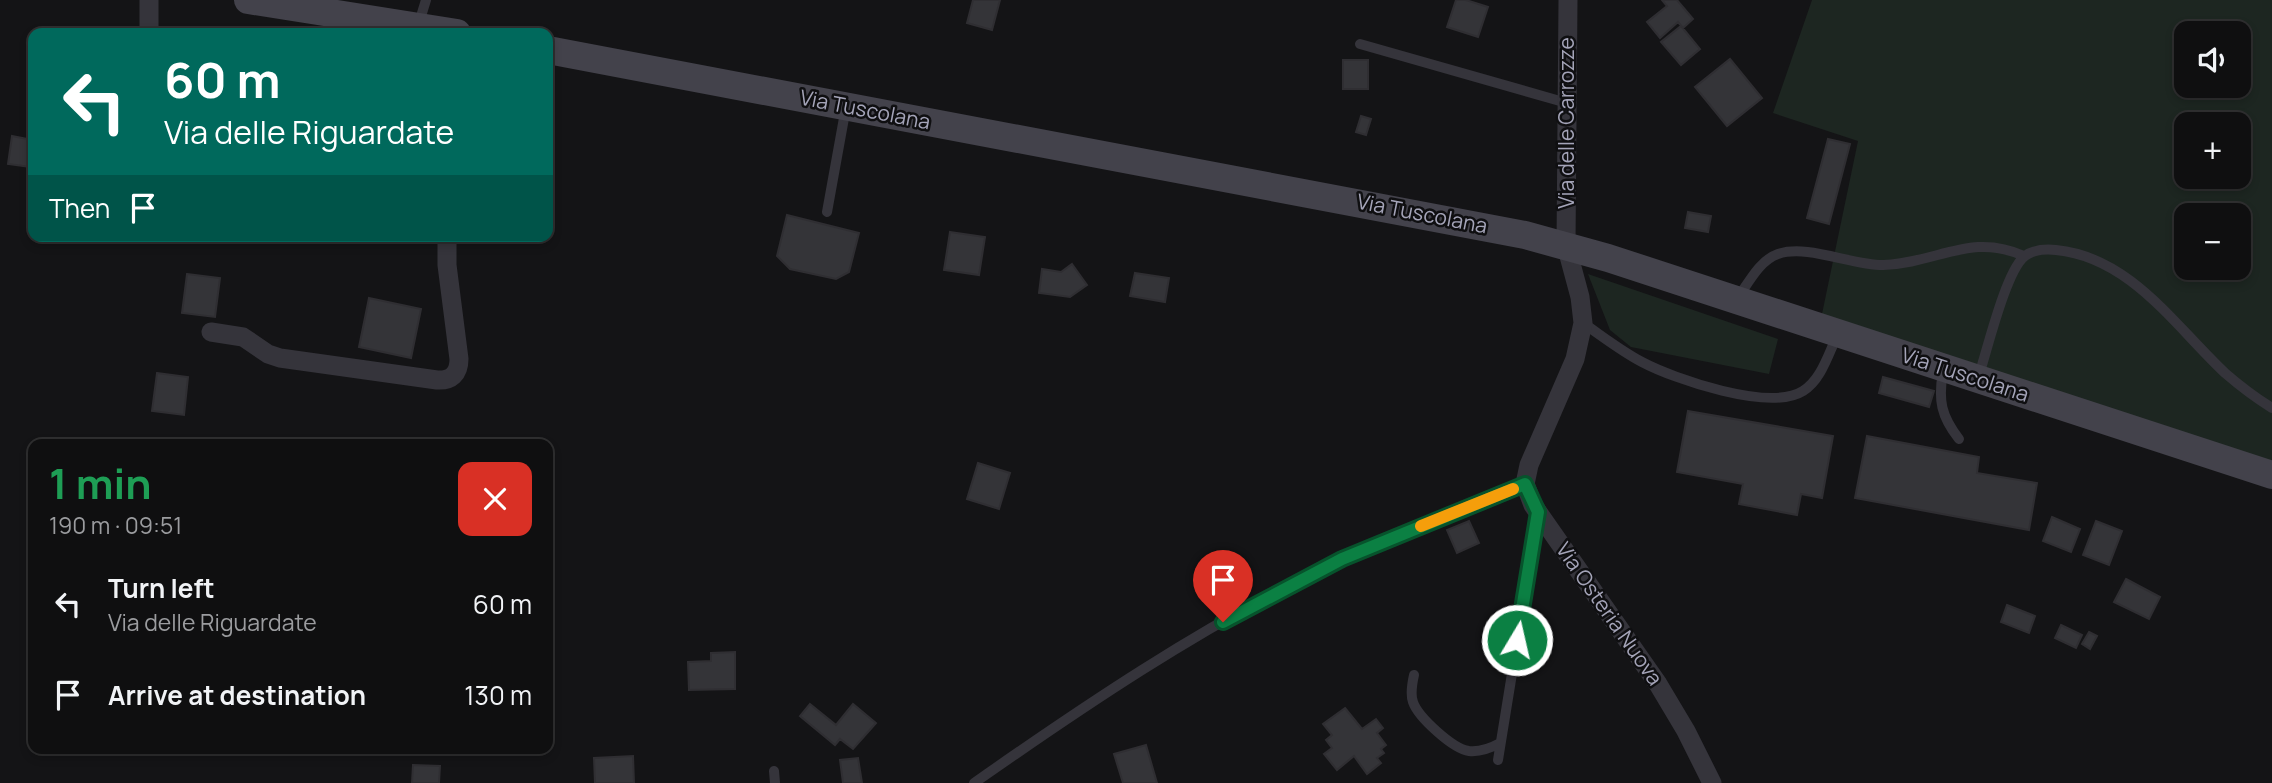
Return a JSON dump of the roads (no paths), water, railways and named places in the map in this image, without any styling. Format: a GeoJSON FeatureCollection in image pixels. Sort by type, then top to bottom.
{"type":"FeatureCollection","features":[{"type":"Feature","properties":{"kind":"main road"},"geometry":{"type":"LineString","coordinates":[[248,0],[422,13],[448,28]]}},
{"type":"Feature","properties":{"kind":"main road","name":"Via Tuscolana"},"geometry":{"type":"LineString","coordinates":[[553,51],[1428,214],[1566,246],[2272,475]]}},
{"type":"Feature","properties":{"kind":"street"},"geometry":{"type":"LineString","coordinates":[[149,0],[149,28]]}},
{"type":"Feature","properties":{"kind":"street","name":"Via delle Carrozze"},"geometry":{"type":"LineString","coordinates":[[1566,246],[1568,0]]}},
{"type":"Feature","properties":{"kind":"street"},"geometry":{"type":"LineString","coordinates":[[211,332],[243,337],[268,354],[280,358],[447,380],[457,372],[459,364],[447,265],[447,242]]}},
{"type":"Feature","properties":{"kind":"street"},"geometry":{"type":"LineString","coordinates":[[1525,484],[1529,465],[1575,359],[1583,323],[1580,297],[1566,246]]}},
{"type":"Feature","properties":{"kind":"street","name":"Via Osteria Nuova"},"geometry":{"type":"LineString","coordinates":[[1525,484],[1538,512],[1658,684],[1712,783]]}},
{"type":"Feature","properties":{"kind":"lane"},"geometry":{"type":"LineString","coordinates":[[1360,44],[1567,103]]}},
{"type":"Feature","properties":{"kind":"lane"},"geometry":{"type":"LineString","coordinates":[[827,212],[846,107]]}},
{"type":"Feature","properties":{"kind":"lane"},"geometry":{"type":"LineString","coordinates":[[1736,300],[1762,264],[1782,252],[1797,251],[1854,262],[1886,264],[1915,262],[1984,245],[2003,248],[2024,256],[2040,251],[2061,251],[2085,257],[2110,268],[2138,286],[2226,373],[2272,408]]}},
{"type":"Feature","properties":{"kind":"lane"},"geometry":{"type":"LineString","coordinates":[[1978,379],[2007,287],[2024,256]]}},
{"type":"Feature","properties":{"kind":"lane"},"geometry":{"type":"LineString","coordinates":[[1583,323],[1630,356],[1670,375],[1738,393],[1780,399],[1802,392],[1812,383],[1838,333]]}},
{"type":"Feature","properties":{"kind":"lane"},"geometry":{"type":"LineString","coordinates":[[1944,368],[1940,393],[1941,410],[1959,439]]}},
{"type":"Feature","properties":{"kind":"lane"},"geometry":{"type":"LineString","coordinates":[[974,783],[1102,696],[1254,605],[1365,549],[1525,484]]}},
{"type":"Feature","properties":{"kind":"lane"},"geometry":{"type":"LineString","coordinates":[[1497,760],[1538,512]]}},
{"type":"Feature","properties":{"kind":"lane"},"geometry":{"type":"LineString","coordinates":[[1413,675],[1412,699],[1415,708],[1448,740],[1468,751],[1489,749],[1500,743]]}},
{"type":"Feature","properties":{"kind":"lane"},"geometry":{"type":"LineString","coordinates":[[775,771],[775,783]]}}]}
